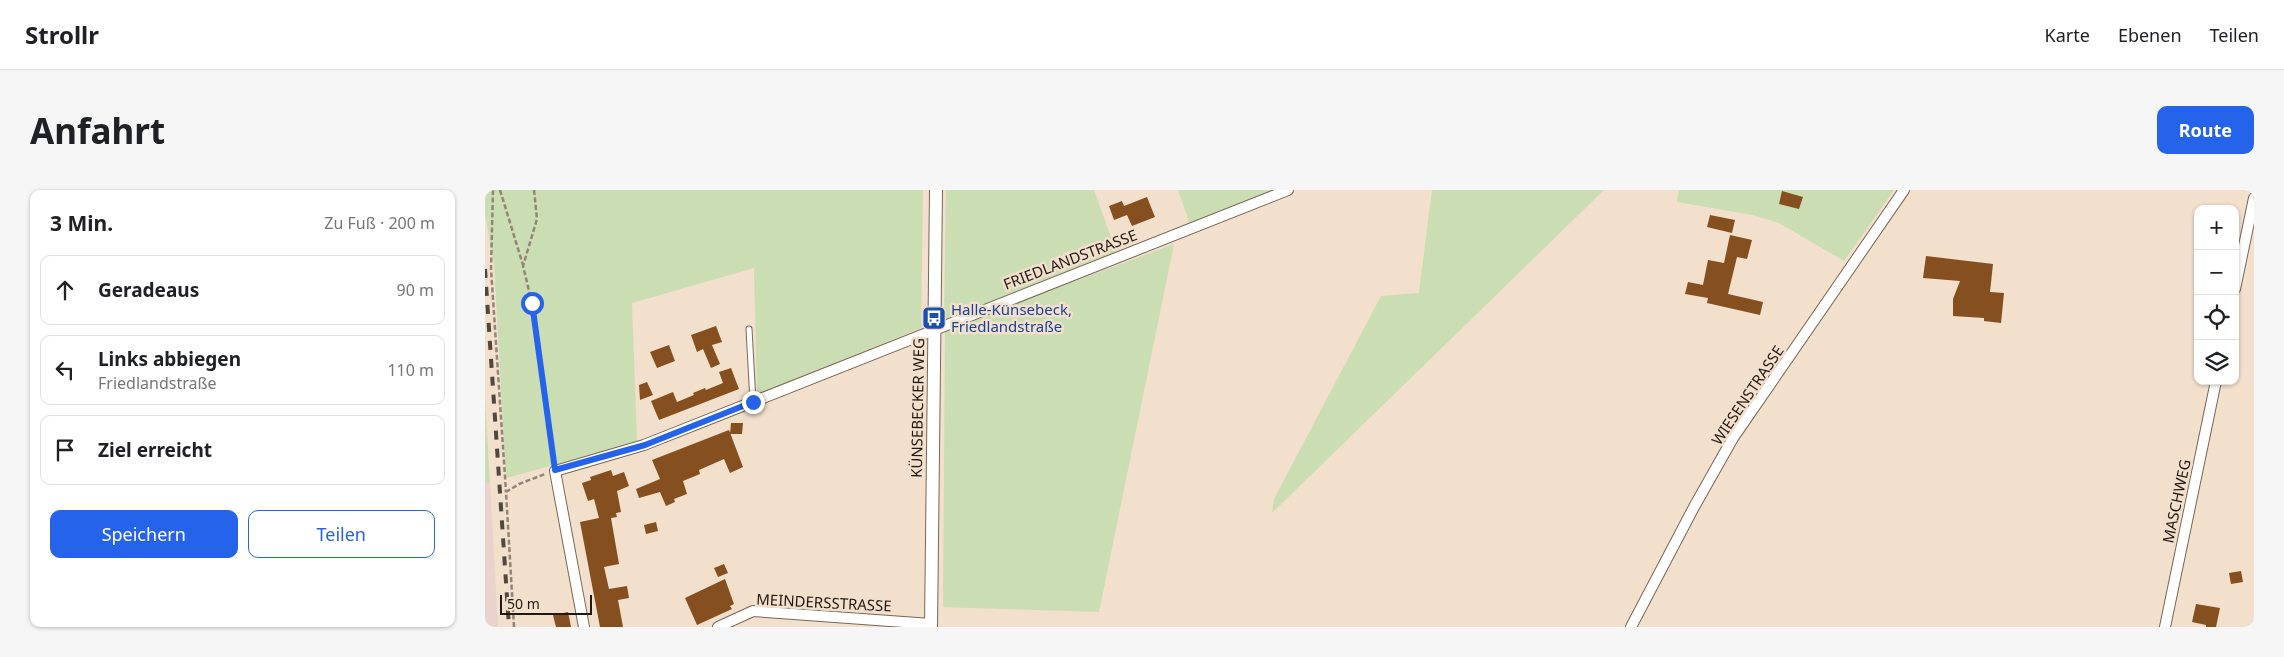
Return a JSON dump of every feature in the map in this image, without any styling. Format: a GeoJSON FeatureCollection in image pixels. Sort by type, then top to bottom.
{"type":"FeatureCollection","features":[{"type":"Feature","properties":{"kind":"street","name":"KÜNSEBECKER WEG"},"geometry":{"type":"LineString","coordinates":[[931,625],[936,190]]}},
{"type":"Feature","properties":{"kind":"street","name":"FRIEDLANDSTRASSE"},"geometry":{"type":"LineString","coordinates":[[555,470],[645,445],[927,335],[934,329],[1288,190]]}},
{"type":"Feature","properties":{"kind":"street","name":"WIESENSTRASSE"},"geometry":{"type":"LineString","coordinates":[[1631,627],[1694,507],[1733,438],[1905,190]]}},
{"type":"Feature","properties":{"kind":"street"},"geometry":{"type":"LineString","coordinates":[[2239,270],[2254,198]]}},
{"type":"Feature","properties":{"kind":"street","name":"MASCHWEG"},"geometry":{"type":"LineString","coordinates":[[2165,627],[2215,385]]}},
{"type":"Feature","properties":{"kind":"street"},"geometry":{"type":"LineString","coordinates":[[555,470],[584,627]]}},
{"type":"Feature","properties":{"kind":"street","name":"MEINDERSSTRASSE"},"geometry":{"type":"LineString","coordinates":[[718,627],[753,612],[931,625]]}},
{"type":"Feature","properties":{"kind":"lane"},"geometry":{"type":"LineString","coordinates":[[749,329],[753,402]]}},
{"type":"Feature","properties":{"kind":"path"},"geometry":{"type":"LineString","coordinates":[[493,190],[491,268],[514,627]]}},
{"type":"Feature","properties":{"kind":"path"},"geometry":{"type":"LineString","coordinates":[[500,190],[532,303],[555,470],[519,484],[506,492]]}},
{"type":"Feature","properties":{"kind":"path"},"geometry":{"type":"LineString","coordinates":[[523,266],[537,219],[534,190]]}},
{"type":"Feature","properties":{"kind":"shaded area"},"geometry":{"type":"Polygon","coordinates":[[[485,482],[490,483],[498,627],[485,627],[485,482]]]}},
{"type":"Feature","properties":{"kind":"green space"},"geometry":{"type":"Polygon","coordinates":[[[485,190],[923,190],[921,328],[757,394],[754,268],[632,303],[637,442],[506,478],[494,263],[485,215],[485,190]]]}},
{"type":"Feature","properties":{"kind":"green space"},"geometry":{"type":"Polygon","coordinates":[[[946,190],[1094,190],[1117,254],[944,319],[946,190]]]}},
{"type":"Feature","properties":{"kind":"green space"},"geometry":{"type":"Polygon","coordinates":[[[1178,190],[1283,190],[1190,225],[1178,190]]]}},
{"type":"Feature","properties":{"kind":"green space"},"geometry":{"type":"Polygon","coordinates":[[[1432,190],[1604,190],[1272,513],[1274,499],[1381,296],[1419,293],[1432,190]]]}},
{"type":"Feature","properties":{"kind":"green space"},"geometry":{"type":"Polygon","coordinates":[[[1679,190],[1894,190],[1844,261],[1779,223],[1753,215],[1677,202],[1679,190]]]}},
{"type":"Feature","properties":{"kind":"green space"},"geometry":{"type":"Polygon","coordinates":[[[1174,244],[1099,612],[943,607],[945,330],[1174,244]]]}},
{"type":"Feature","properties":{"kind":"green space"},"geometry":{"type":"Polygon","coordinates":[[[485,398],[490,483],[485,482],[485,398]]]}},
{"type":"Feature","properties":{"kind":"building"},"geometry":{"type":"Polygon","coordinates":[[[1782,191],[1803,197],[1799,209],[1779,204],[1782,191]]]}},
{"type":"Feature","properties":{"kind":"building"},"geometry":{"type":"Polygon","coordinates":[[[1147,197],[1155,217],[1132,226],[1127,215],[1114,220],[1109,206],[1122,201],[1124,206],[1147,197]]]}},
{"type":"Feature","properties":{"kind":"building"},"geometry":{"type":"Polygon","coordinates":[[[1710,215],[1735,220],[1732,233],[1707,227],[1710,215]]]}},
{"type":"Feature","properties":{"kind":"building"},"geometry":{"type":"Polygon","coordinates":[[[1730,235],[1752,240],[1747,259],[1737,257],[1728,294],[1763,302],[1760,315],[1707,303],[1708,298],[1685,294],[1688,282],[1703,285],[1708,260],[1724,263],[1730,235]]]}},
{"type":"Feature","properties":{"kind":"building"},"geometry":{"type":"Polygon","coordinates":[[[1926,256],[1993,264],[1990,292],[2004,293],[2001,323],[1984,321],[1984,318],[1953,316],[1953,299],[1960,281],[1923,278],[1926,256]]]}},
{"type":"Feature","properties":{"kind":"building"},"geometry":{"type":"Polygon","coordinates":[[[716,326],[722,342],[712,345],[720,364],[711,368],[703,349],[697,352],[691,335],[716,326]]]}},
{"type":"Feature","properties":{"kind":"building"},"geometry":{"type":"Polygon","coordinates":[[[669,345],[675,361],[657,368],[650,352],[669,345]]]}},
{"type":"Feature","properties":{"kind":"building"},"geometry":{"type":"Polygon","coordinates":[[[731,368],[739,389],[659,420],[651,401],[673,392],[677,402],[694,395],[693,393],[705,388],[706,390],[723,383],[719,372],[731,368]]]}},
{"type":"Feature","properties":{"kind":"building"},"geometry":{"type":"Polygon","coordinates":[[[647,382],[653,395],[640,400],[639,385],[647,382]]]}},
{"type":"Feature","properties":{"kind":"building"},"geometry":{"type":"Polygon","coordinates":[[[731,423],[743,423],[742,434],[730,434],[731,423]]]}},
{"type":"Feature","properties":{"kind":"building"},"geometry":{"type":"Polygon","coordinates":[[[729,430],[743,467],[730,473],[724,459],[699,470],[700,474],[683,481],[687,494],[674,499],[675,502],[666,506],[660,492],[639,498],[636,489],[660,479],[652,460],[729,430]]]}},
{"type":"Feature","properties":{"kind":"building"},"geometry":{"type":"Polygon","coordinates":[[[611,470],[613,476],[624,472],[629,486],[617,491],[621,512],[616,513],[617,517],[611,518],[619,564],[604,567],[609,589],[627,586],[629,598],[618,600],[623,627],[600,627],[580,522],[599,518],[594,499],[588,501],[582,483],[591,480],[590,477],[611,470]]]}},
{"type":"Feature","properties":{"kind":"building"},"geometry":{"type":"Polygon","coordinates":[[[656,522],[658,531],[646,534],[644,525],[656,522]]]}},
{"type":"Feature","properties":{"kind":"building"},"geometry":{"type":"Polygon","coordinates":[[[724,564],[728,573],[718,577],[714,568],[724,564]]]}},
{"type":"Feature","properties":{"kind":"building"},"geometry":{"type":"Polygon","coordinates":[[[2241,571],[2243,582],[2231,584],[2229,573],[2241,571]]]}},
{"type":"Feature","properties":{"kind":"building"},"geometry":{"type":"Polygon","coordinates":[[[725,579],[734,604],[730,606],[732,609],[697,625],[685,598],[725,579]]]}},
{"type":"Feature","properties":{"kind":"building"},"geometry":{"type":"Polygon","coordinates":[[[2196,604],[2220,608],[2216,627],[2206,627],[2206,625],[2192,622],[2196,604]]]}},
{"type":"Feature","properties":{"kind":"building"},"geometry":{"type":"Polygon","coordinates":[[[568,612],[571,627],[556,627],[553,615],[568,612]]]}},
{"type":"Feature","properties":{"kind":"railway"},"geometry":{"type":"LineString","coordinates":[[485,269],[509,627]]}},
{"type":"Feature","properties":{"kind":"place","name":"Halle-Künsebeck, Friedlandstraße"},"geometry":{"type":"Point","coordinates":[934,318]}},
{"type":"Feature","properties":{"kind":"route"},"geometry":{"type":"LineString","coordinates":[[532,303],[555,470],[645,445],[753,402]]}}]}
